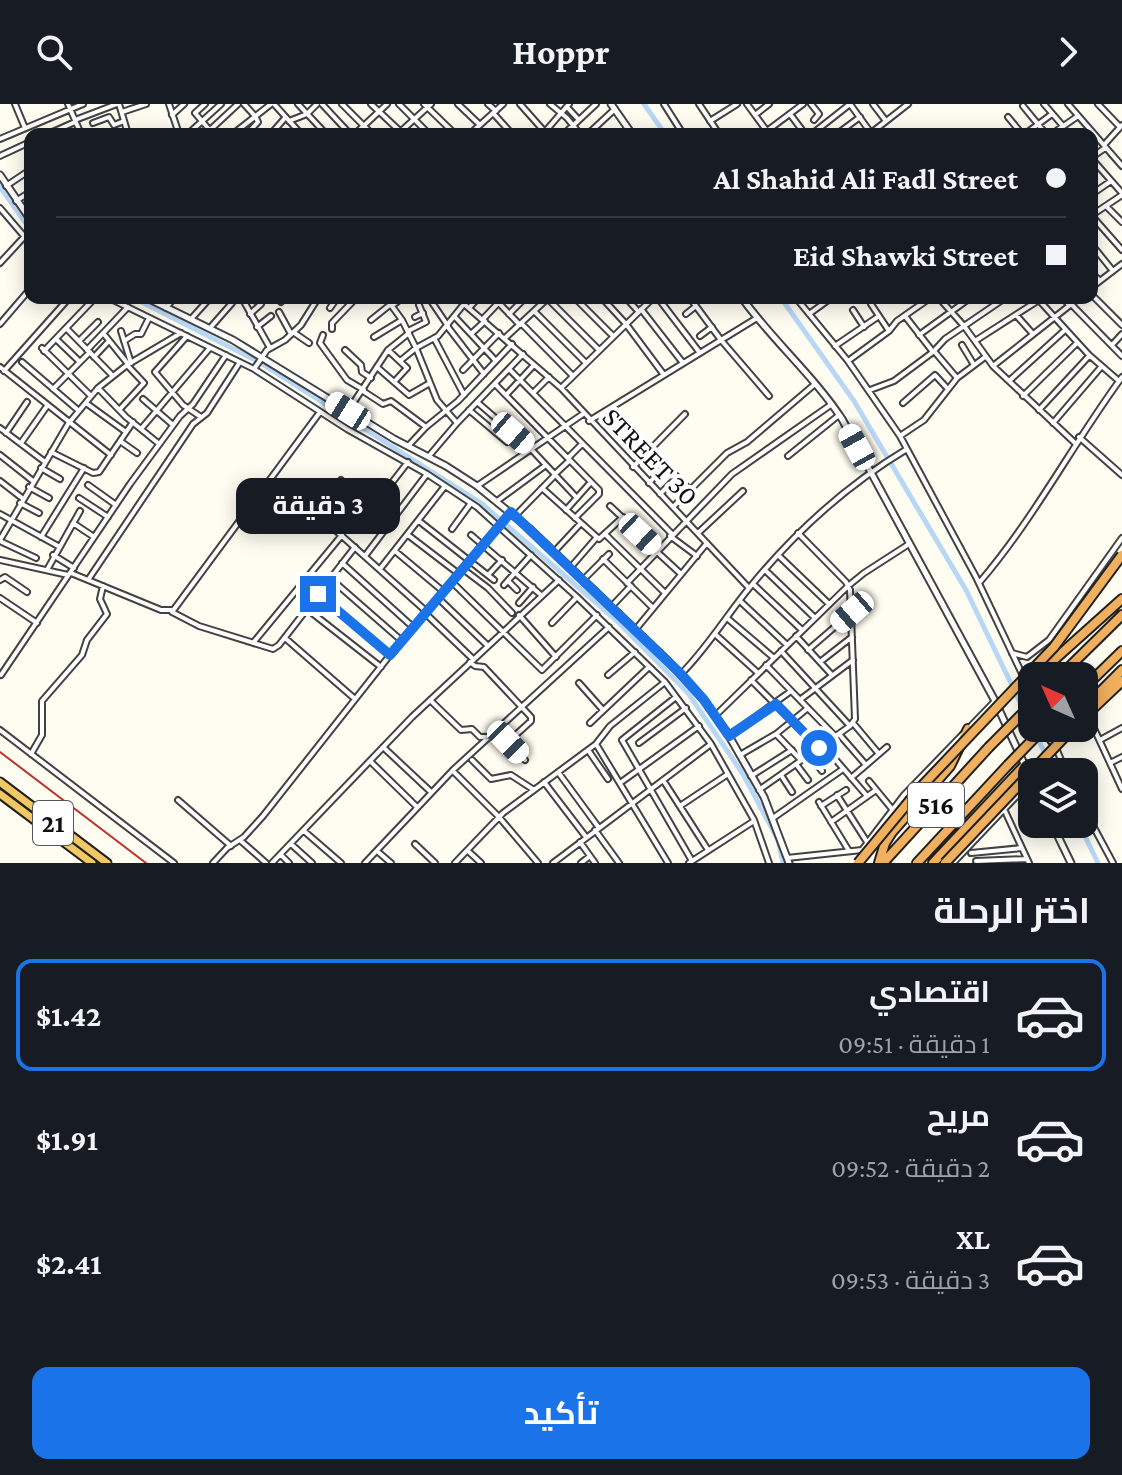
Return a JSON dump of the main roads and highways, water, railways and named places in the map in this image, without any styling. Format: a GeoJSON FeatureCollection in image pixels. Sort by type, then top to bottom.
{"type":"FeatureCollection","features":[{"type":"Feature","properties":{"kind":"highway"},"geometry":{"type":"LineString","coordinates":[[858,863],[921,787],[1054,647],[1122,555]]}},
{"type":"Feature","properties":{"kind":"highway"},"geometry":{"type":"LineString","coordinates":[[1051,662],[1122,599]]}},
{"type":"Feature","properties":{"kind":"highway"},"geometry":{"type":"LineString","coordinates":[[1074,662],[1122,615]]}},
{"type":"Feature","properties":{"kind":"highway"},"geometry":{"type":"LineString","coordinates":[[1098,674],[1122,651]]}},
{"type":"Feature","properties":{"kind":"highway"},"geometry":{"type":"LineString","coordinates":[[1098,694],[1122,670]]}},
{"type":"Feature","properties":{"kind":"highway"},"geometry":{"type":"LineString","coordinates":[[1098,708],[1122,681]]}},
{"type":"Feature","properties":{"kind":"highway","name":"516"},"geometry":{"type":"LineString","coordinates":[[881,863],[1018,718]]}},
{"type":"Feature","properties":{"kind":"highway"},"geometry":{"type":"LineString","coordinates":[[881,863],[889,837],[950,766],[968,729]]}},
{"type":"Feature","properties":{"kind":"highway","name":"516"},"geometry":{"type":"LineString","coordinates":[[917,863],[1032,742]]}},
{"type":"Feature","properties":{"kind":"highway"},"geometry":{"type":"LineString","coordinates":[[945,863],[1060,742]]}},
{"type":"Feature","properties":{"kind":"highway"},"geometry":{"type":"LineString","coordinates":[[933,863],[1018,772]]}},
{"type":"Feature","properties":{"kind":"highway","name":"21"},"geometry":{"type":"LineString","coordinates":[[0,782],[107,863]]}},
{"type":"Feature","properties":{"kind":"highway","name":"21"},"geometry":{"type":"LineString","coordinates":[[0,794],[92,863]]}},
{"type":"Feature","properties":{"kind":"waterway"},"geometry":{"type":"LineString","coordinates":[[644,104],[661,128]]}},
{"type":"Feature","properties":{"kind":"waterway"},"geometry":{"type":"LineString","coordinates":[[0,187],[24,221]]}},
{"type":"Feature","properties":{"kind":"waterway"},"geometry":{"type":"LineString","coordinates":[[146,304],[259,362],[481,503],[617,621],[688,693],[743,774],[778,840],[783,863]]}},
{"type":"Feature","properties":{"kind":"waterway"},"geometry":{"type":"LineString","coordinates":[[785,304],[854,401],[966,590],[1018,698]]}},
{"type":"Feature","properties":{"kind":"waterway"},"geometry":{"type":"LineString","coordinates":[[1039,742],[1047,758]]}},
{"type":"Feature","properties":{"kind":"waterway"},"geometry":{"type":"LineString","coordinates":[[1086,838],[1098,863]]}},
{"type":"Feature","properties":{"kind":"railway"},"geometry":{"type":"LineString","coordinates":[[0,752],[146,863]]}}]}
